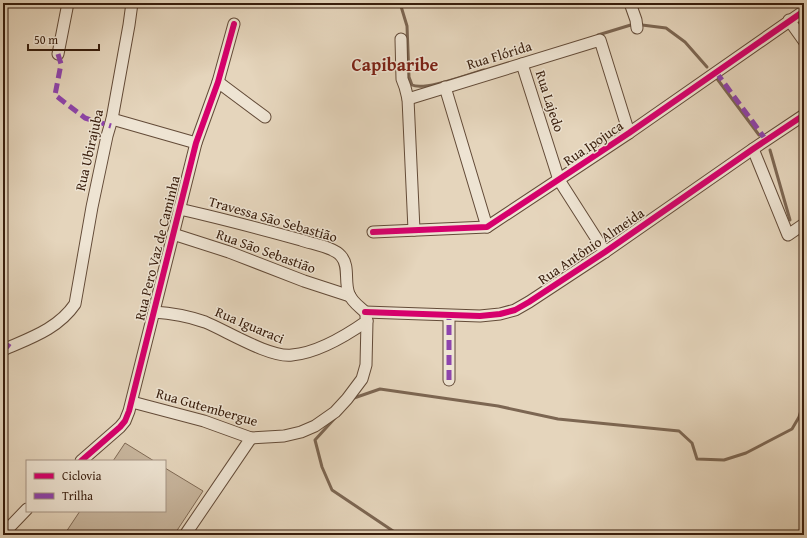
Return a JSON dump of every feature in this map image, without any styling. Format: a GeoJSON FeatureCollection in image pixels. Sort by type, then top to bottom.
{"type":"FeatureCollection","features":[{"type":"Feature","properties":{"kind":"street"},"geometry":{"type":"LineString","coordinates":[[58,54],[68,3]]}},
{"type":"Feature","properties":{"kind":"street","name":"Rua Ubirajuba"},"geometry":{"type":"LineString","coordinates":[[3,350],[46,331],[66,317],[75,304],[92,207],[112,119],[132,3]]}},
{"type":"Feature","properties":{"kind":"street"},"geometry":{"type":"LineString","coordinates":[[630,3],[637,24]]}},
{"type":"Feature","properties":{"kind":"street","name":"Rua Ipojuca"},"geometry":{"type":"LineString","coordinates":[[487,227],[559,180],[804,11]]}},
{"type":"Feature","properties":{"kind":"street"},"geometry":{"type":"LineString","coordinates":[[789,20],[804,41]]}},
{"type":"Feature","properties":{"kind":"street","name":"Rua Pero Vaz de Caminha"},"geometry":{"type":"LineString","coordinates":[[82,460],[120,427],[127,416],[132,402],[196,143],[218,82],[234,24]]}},
{"type":"Feature","properties":{"kind":"street"},"geometry":{"type":"LineString","coordinates":[[402,39],[402,79],[408,99],[414,230]]}},
{"type":"Feature","properties":{"kind":"street","name":"Rua Flórida"},"geometry":{"type":"LineString","coordinates":[[408,99],[600,40],[629,132]]}},
{"type":"Feature","properties":{"kind":"street","name":"Rua Lajedo"},"geometry":{"type":"LineString","coordinates":[[522,64],[559,180],[605,252]]}},
{"type":"Feature","properties":{"kind":"street"},"geometry":{"type":"LineString","coordinates":[[218,82],[265,117]]}},
{"type":"Feature","properties":{"kind":"street"},"geometry":{"type":"LineString","coordinates":[[373,232],[487,227],[445,87]]}},
{"type":"Feature","properties":{"kind":"street","name":"Rua Antônio Almeida"},"geometry":{"type":"LineString","coordinates":[[366,317],[480,316],[500,314],[515,310],[605,252],[804,115]]}},
{"type":"Feature","properties":{"kind":"street"},"geometry":{"type":"LineString","coordinates":[[112,119],[196,143]]}},
{"type":"Feature","properties":{"kind":"street"},"geometry":{"type":"LineString","coordinates":[[753,149],[788,234],[804,224]]}},
{"type":"Feature","properties":{"kind":"street","name":"Travessa São Sebastião"},"geometry":{"type":"LineString","coordinates":[[179,209],[266,230],[338,253],[345,264],[350,296]]}},
{"type":"Feature","properties":{"kind":"street","name":"Rua São Sebastião"},"geometry":{"type":"LineString","coordinates":[[173,234],[229,252],[304,281],[350,296]]}},
{"type":"Feature","properties":{"kind":"street"},"geometry":{"type":"LineString","coordinates":[[350,296],[366,317]]}},
{"type":"Feature","properties":{"kind":"street","name":"Rua Iguaraci"},"geometry":{"type":"LineString","coordinates":[[154,312],[170,313],[192,318],[230,333],[269,352],[292,356],[328,344],[342,337],[366,317]]}},
{"type":"Feature","properties":{"kind":"street"},"geometry":{"type":"LineString","coordinates":[[448,380],[449,316]]}},
{"type":"Feature","properties":{"kind":"street","name":"Rua Gutembergue"},"geometry":{"type":"LineString","coordinates":[[132,402],[204,421],[251,438],[284,436],[308,430],[325,420],[347,399],[362,379],[366,355],[366,317]]}},
{"type":"Feature","properties":{"kind":"street"},"geometry":{"type":"LineString","coordinates":[[185,535],[251,438]]}},
{"type":"Feature","properties":{"kind":"street"},"geometry":{"type":"LineString","coordinates":[[3,534],[26,511]]}},
{"type":"Feature","properties":{"kind":"shaded area"},"geometry":{"type":"Polygon","coordinates":[[[125,443],[152,460],[114,460],[125,443]]]}},
{"type":"Feature","properties":{"kind":"shaded area"},"geometry":{"type":"Polygon","coordinates":[[[166,469],[203,491],[174,535],[64,535],[79,512],[166,512],[166,469]]]}},
{"type":"Feature","properties":{"kind":"waterway"},"geometry":{"type":"LineString","coordinates":[[400,3],[407,26],[409,77],[412,85],[427,86],[437,84],[484,70]]}},
{"type":"Feature","properties":{"kind":"waterway"},"geometry":{"type":"LineString","coordinates":[[598,35],[634,24],[666,28],[685,42],[707,67]]}},
{"type":"Feature","properties":{"kind":"waterway"},"geometry":{"type":"LineString","coordinates":[[715,76],[759,135]]}},
{"type":"Feature","properties":{"kind":"waterway"},"geometry":{"type":"LineString","coordinates":[[770,150],[790,220]]}},
{"type":"Feature","properties":{"kind":"waterway"},"geometry":{"type":"LineString","coordinates":[[354,398],[380,389],[498,406],[558,419],[679,431],[692,443],[697,459],[724,460],[746,453],[792,429],[799,417],[804,401]]}},
{"type":"Feature","properties":{"kind":"waterway"},"geometry":{"type":"LineString","coordinates":[[335,418],[315,440],[322,467],[332,490],[399,535]]}},
{"type":"Feature","properties":{"kind":"marked path"},"geometry":{"type":"LineString","coordinates":[[58,54],[61,64],[55,95],[85,118],[111,126]]}},
{"type":"Feature","properties":{"kind":"marked path"},"geometry":{"type":"LineString","coordinates":[[716,72],[766,140]]}},
{"type":"Feature","properties":{"kind":"marked path"},"geometry":{"type":"LineString","coordinates":[[449,316],[449,380]]}},
{"type":"Feature","properties":{"kind":"marked path"},"geometry":{"type":"LineString","coordinates":[[3,342],[10,347]]}},
{"type":"Feature","properties":{"kind":"cycle path"},"geometry":{"type":"LineString","coordinates":[[373,232],[487,227],[629,133],[804,11]]}},
{"type":"Feature","properties":{"kind":"cycle path"},"geometry":{"type":"LineString","coordinates":[[82,460],[120,427],[125,421],[129,411],[196,143],[218,82],[234,24]]}},
{"type":"Feature","properties":{"kind":"cycle path"},"geometry":{"type":"LineString","coordinates":[[365,312],[480,316],[500,314],[515,310],[605,252],[804,115]]}},
{"type":"Feature","properties":{"kind":"district","name":"Capibaribe"},"geometry":{"type":"Point","coordinates":[395,65]}}]}
